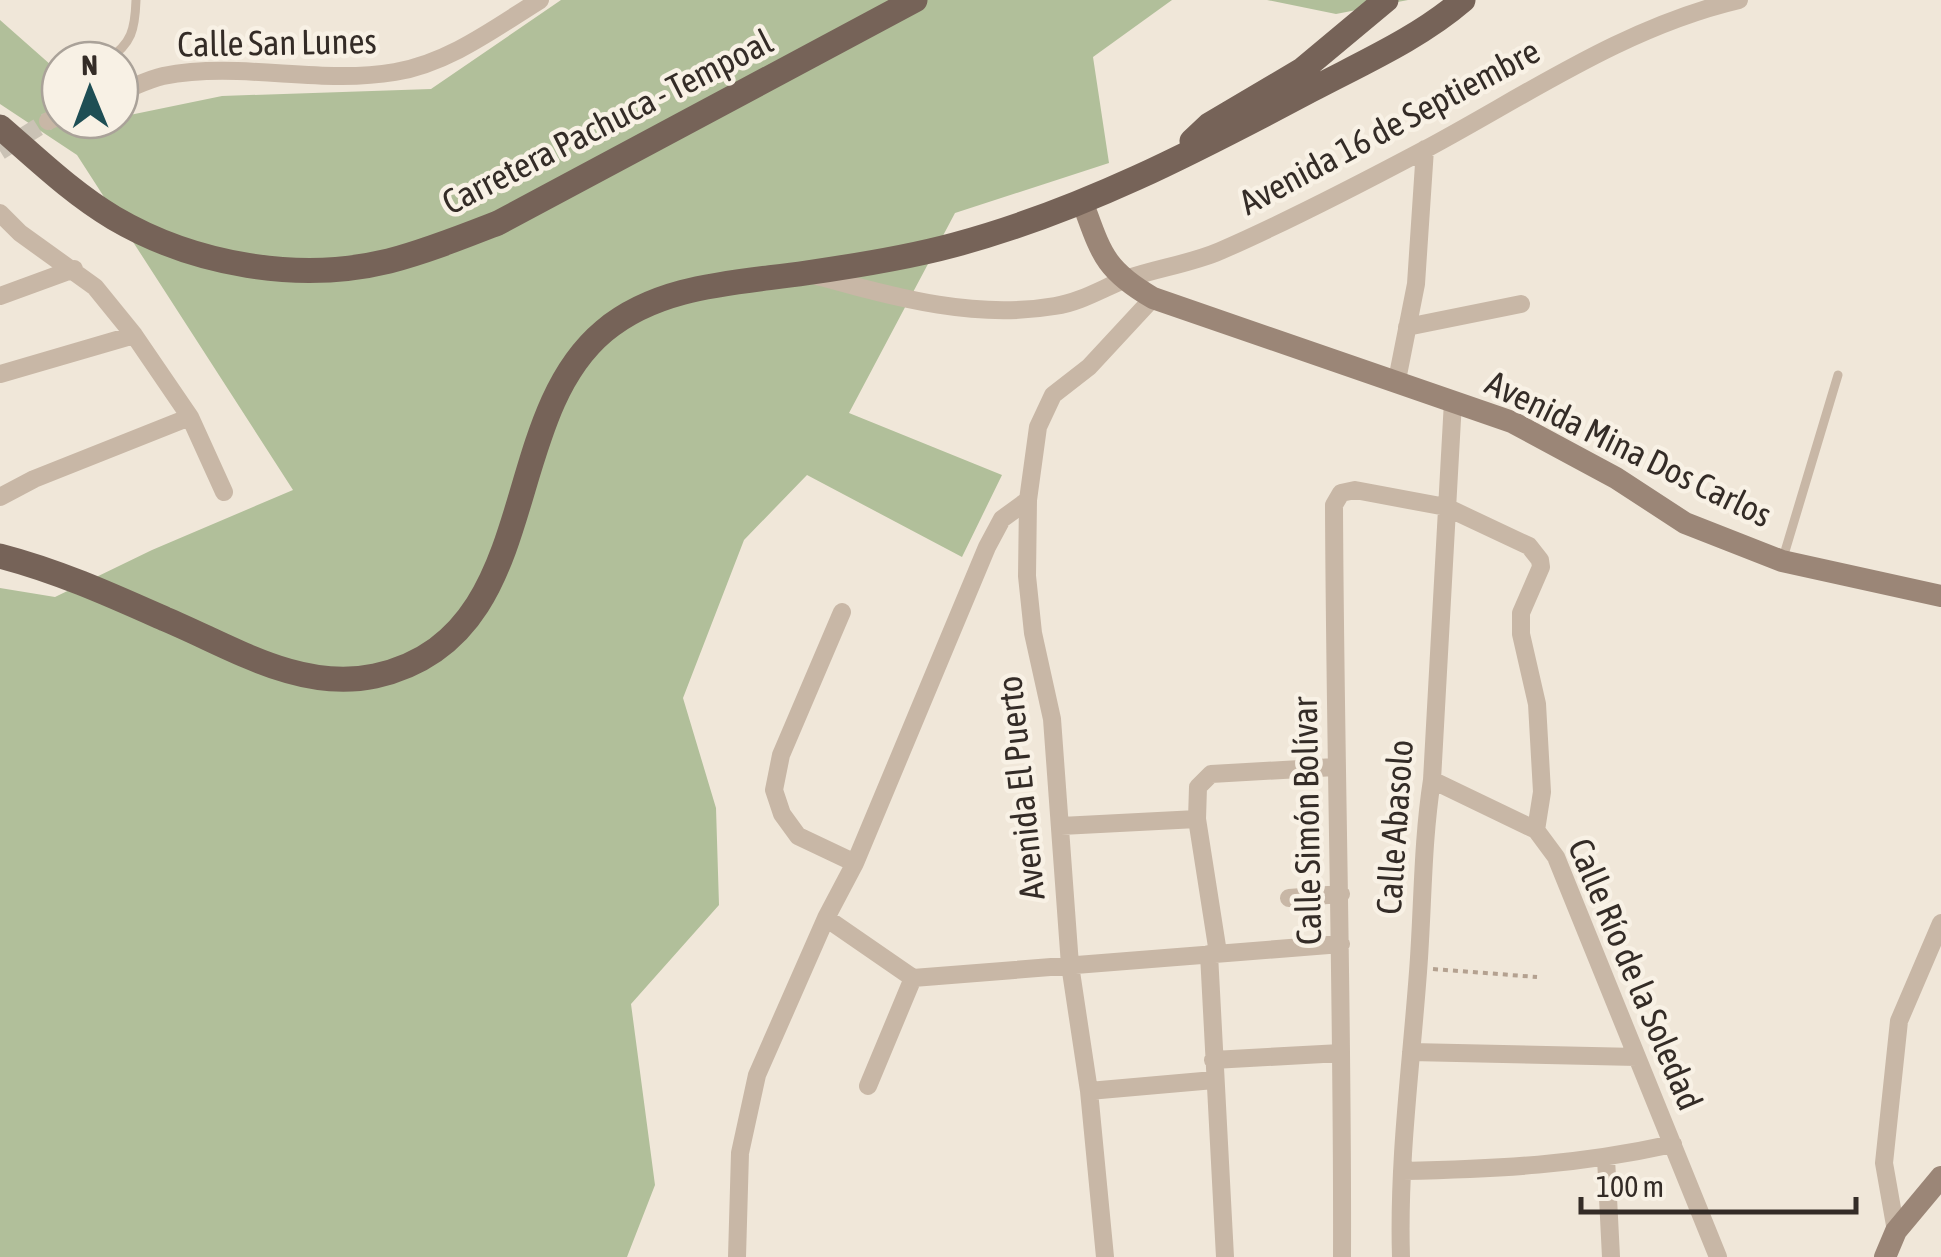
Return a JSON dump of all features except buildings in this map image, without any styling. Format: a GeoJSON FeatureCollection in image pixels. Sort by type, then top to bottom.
{"type":"FeatureCollection","features":[{"type":"Feature","properties":{"kind":"main road","name":"Carretera Pachuca - Tempoal"},"geometry":{"type":"LineString","coordinates":[[0,127],[70,188],[116,219],[166,242],[216,259],[268,268],[323,269],[385,262],[436,248],[498,223],[915,0]]}},
{"type":"Feature","properties":{"kind":"main road"},"geometry":{"type":"LineString","coordinates":[[1168,166],[1208,125],[1302,70],[1386,0]]}},
{"type":"Feature","properties":{"kind":"main road"},"geometry":{"type":"LineString","coordinates":[[0,556],[52,570],[276,668],[330,680],[372,676],[414,664],[447,641],[495,576],[552,408],[573,364],[605,330],[650,304],[694,288],[807,273],[952,246],[1082,201],[1168,166],[1442,18],[1463,0]]}},
{"type":"Feature","properties":{"kind":"street","name":"Calle San Lunes"},"geometry":{"type":"LineString","coordinates":[[140,84],[162,76],[222,70],[350,75],[396,72],[440,59],[540,0]]}},
{"type":"Feature","properties":{"kind":"street","name":"Avenida 16 de Septiembre"},"geometry":{"type":"LineString","coordinates":[[1122,280],[1218,252],[1426,149],[1556,73],[1624,42],[1738,0]]}},
{"type":"Feature","properties":{"kind":"street"},"geometry":{"type":"LineString","coordinates":[[1396,380],[1416,284],[1426,149]]}},
{"type":"Feature","properties":{"kind":"street","name":"Avenida Mina Dos Carlos"},"geometry":{"type":"LineString","coordinates":[[1082,201],[1102,252],[1122,280],[1153,298],[1512,422],[1616,478],[1685,523],[1782,561],[1941,596]]}},
{"type":"Feature","properties":{"kind":"street"},"geometry":{"type":"LineString","coordinates":[[0,214],[20,233],[96,287],[190,417],[224,492]]}},
{"type":"Feature","properties":{"kind":"street"},"geometry":{"type":"LineString","coordinates":[[0,296],[74,269]]}},
{"type":"Feature","properties":{"kind":"street"},"geometry":{"type":"LineString","coordinates":[[807,273],[920,304],[1005,310],[1058,306],[1122,280]]}},
{"type":"Feature","properties":{"kind":"street","name":"Avenida El Puerto"},"geometry":{"type":"LineString","coordinates":[[1104,1257],[1089,1091],[1070,965],[1052,719],[1033,633],[1027,576],[1028,500],[1038,427],[1053,395],[1089,368],[1153,298]]}},
{"type":"Feature","properties":{"kind":"street"},"geometry":{"type":"LineString","coordinates":[[1407,327],[1521,304]]}},
{"type":"Feature","properties":{"kind":"street"},"geometry":{"type":"LineString","coordinates":[[0,374],[134,336]]}},
{"type":"Feature","properties":{"kind":"street","name":"Calle Abasolo"},"geometry":{"type":"LineString","coordinates":[[1401,1257],[1402,1171],[1418,968],[1423,838],[1432,780],[1453,400]]}},
{"type":"Feature","properties":{"kind":"street"},"geometry":{"type":"LineString","coordinates":[[0,497],[34,478],[190,417]]}},
{"type":"Feature","properties":{"kind":"street","name":"Calle Simón Bolívar"},"geometry":{"type":"LineString","coordinates":[[1342,1257],[1342,944],[1335,767],[1334,504],[1341,493],[1354,490],[1446,508]]}},
{"type":"Feature","properties":{"kind":"street"},"geometry":{"type":"LineString","coordinates":[[738,1257],[740,1152],[757,1075],[826,918],[855,863],[987,547],[1002,519],[1028,500]]}},
{"type":"Feature","properties":{"kind":"street"},"geometry":{"type":"LineString","coordinates":[[1432,780],[1536,830],[1542,792],[1536,704],[1521,614],[1541,568],[1540,560],[1529,546],[1446,508]]}},
{"type":"Feature","properties":{"kind":"street"},"geometry":{"type":"LineString","coordinates":[[842,612],[781,755],[774,790],[782,814],[798,836],[855,863]]}},
{"type":"Feature","properties":{"kind":"street"},"geometry":{"type":"LineString","coordinates":[[1224,1257],[1214,1070],[1214,954],[1198,788],[1211,774],[1335,767]]}},
{"type":"Feature","properties":{"kind":"street"},"geometry":{"type":"LineString","coordinates":[[1061,826],[1198,819]]}},
{"type":"Feature","properties":{"kind":"street","name":"Calle Río de la Soledad"},"geometry":{"type":"LineString","coordinates":[[1536,830],[1556,857],[1718,1257]]}},
{"type":"Feature","properties":{"kind":"street"},"geometry":{"type":"LineString","coordinates":[[1289,898],[1341,894]]}},
{"type":"Feature","properties":{"kind":"street"},"geometry":{"type":"LineString","coordinates":[[826,918],[913,978],[1342,944]]}},
{"type":"Feature","properties":{"kind":"street"},"geometry":{"type":"LineString","coordinates":[[1896,1231],[1884,1163],[1899,1021],[1941,923]]}},
{"type":"Feature","properties":{"kind":"street"},"geometry":{"type":"LineString","coordinates":[[868,1086],[913,978]]}},
{"type":"Feature","properties":{"kind":"street"},"geometry":{"type":"LineString","coordinates":[[1412,1052],[1637,1057]]}},
{"type":"Feature","properties":{"kind":"street"},"geometry":{"type":"LineString","coordinates":[[1089,1091],[1341,1053]]}},
{"type":"Feature","properties":{"kind":"street"},"geometry":{"type":"LineString","coordinates":[[1402,1171],[1510,1169],[1606,1158],[1674,1144]]}},
{"type":"Feature","properties":{"kind":"street"},"geometry":{"type":"LineString","coordinates":[[1606,1158],[1611,1257]]}},
{"type":"Feature","properties":{"kind":"street"},"geometry":{"type":"LineString","coordinates":[[1885,1257],[1896,1231],[1941,1178]]}},
{"type":"Feature","properties":{"kind":"lane"},"geometry":{"type":"LineString","coordinates":[[131,40],[136,0]]}},
{"type":"Feature","properties":{"kind":"lane"},"geometry":{"type":"LineString","coordinates":[[1782,561],[1838,375]]}},
{"type":"Feature","properties":{"kind":"path"},"geometry":{"type":"LineString","coordinates":[[1418,968],[1537,977]]}},
{"type":"Feature","properties":{"kind":"green space"},"geometry":{"type":"Polygon","coordinates":[[[561,0],[1172,0],[1093,57],[1109,163],[955,213],[849,413],[1002,475],[962,557],[807,475],[744,540],[683,698],[716,808],[719,905],[631,1004],[655,1185],[627,1257],[0,1257],[0,588],[55,597],[152,550],[293,490],[77,155],[54,140],[140,140],[140,113],[222,96],[431,89],[561,0]]]}},
{"type":"Feature","properties":{"kind":"green space"},"geometry":{"type":"Polygon","coordinates":[[[1267,0],[1408,0],[1336,14],[1267,0]]]}},
{"type":"Feature","properties":{"kind":"green space"},"geometry":{"type":"Polygon","coordinates":[[[0,20],[40,55],[40,130],[0,104],[0,20]]]}},
{"type":"Feature","properties":{"kind":"tunnel"},"geometry":{"type":"LineString","coordinates":[[0,151],[40,126]]}}]}
